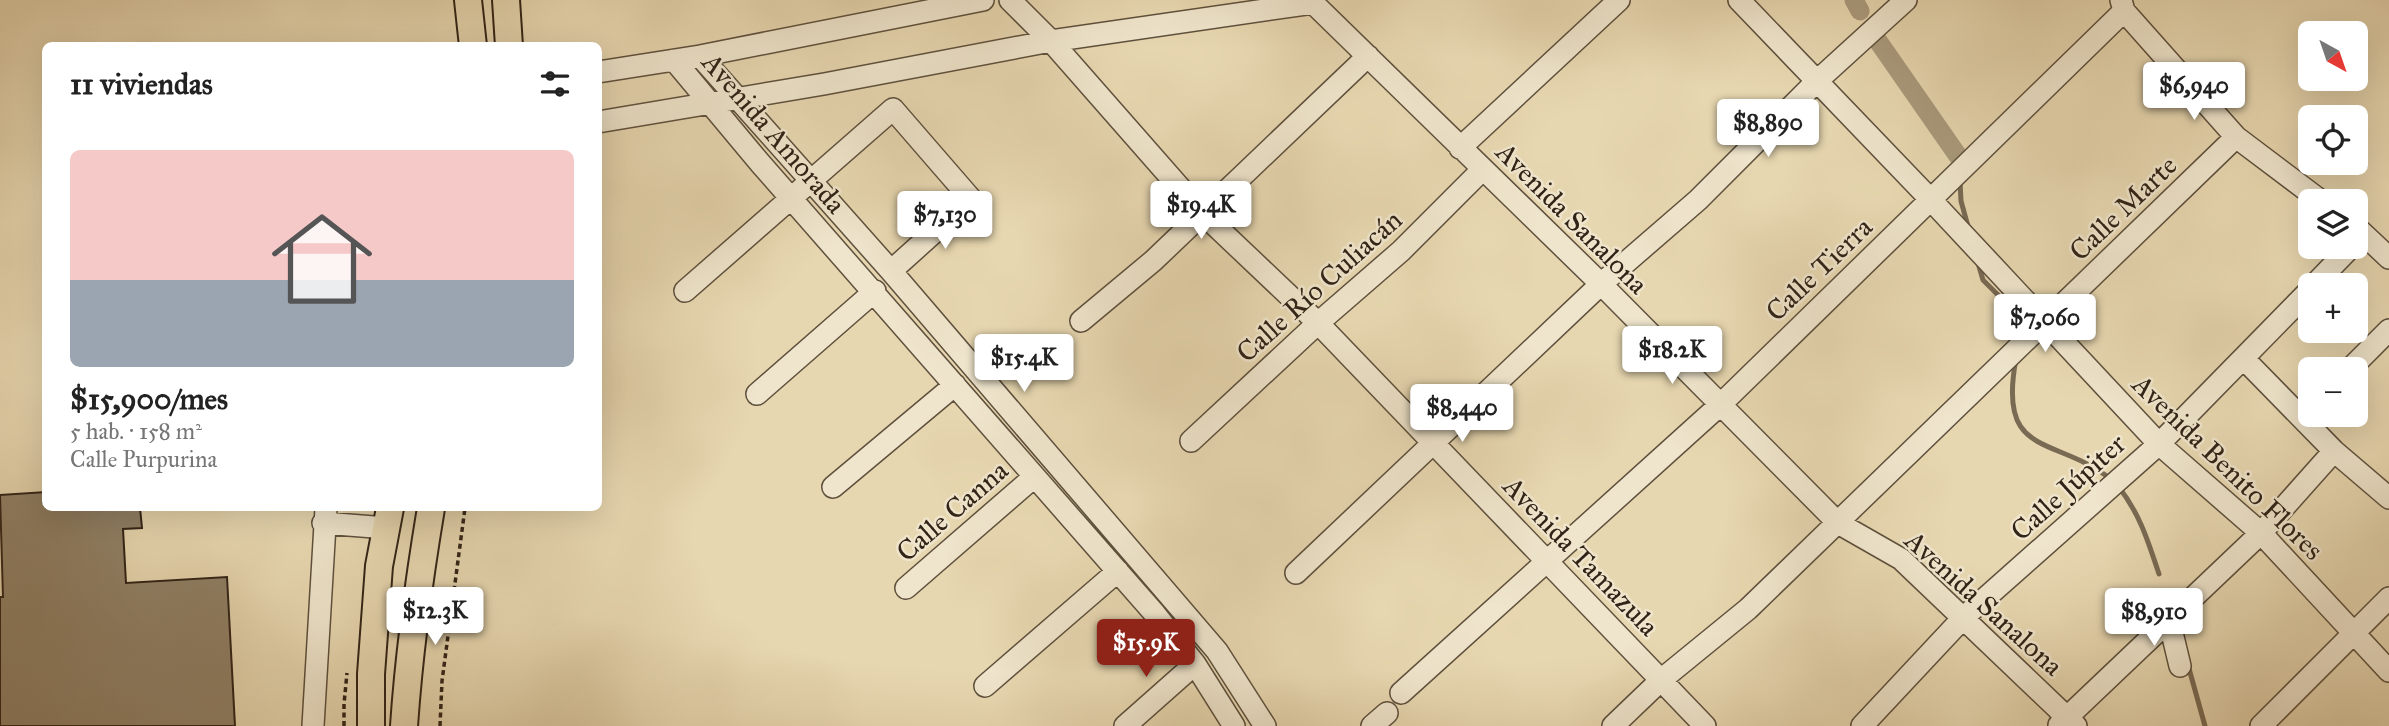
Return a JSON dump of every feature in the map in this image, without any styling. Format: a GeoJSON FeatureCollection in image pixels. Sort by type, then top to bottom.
{"type":"FeatureCollection","features":[{"type":"Feature","properties":{"kind":"main road"},"geometry":{"type":"LineString","coordinates":[[468,0],[473,42]]}},
{"type":"Feature","properties":{"kind":"main road"},"geometry":{"type":"LineString","coordinates":[[506,0],[509,42]]}},
{"type":"Feature","properties":{"kind":"main road"},"geometry":{"type":"LineString","coordinates":[[404,726],[421,564],[430,511]]}},
{"type":"Feature","properties":{"kind":"main road"},"geometry":{"type":"LineString","coordinates":[[371,726],[371,674],[379,566],[389,517]]}},
{"type":"Feature","properties":{"kind":"street"},"geometry":{"type":"LineString","coordinates":[[602,71],[700,56],[983,0]]}},
{"type":"Feature","properties":{"kind":"street","name":"Avenida Tamazula"},"geometry":{"type":"LineString","coordinates":[[1010,0],[1052,41],[1202,213],[1318,323],[1705,726]]}},
{"type":"Feature","properties":{"kind":"street"},"geometry":{"type":"LineString","coordinates":[[1461,148],[1619,0]]}},
{"type":"Feature","properties":{"kind":"street","name":"Avenida Benito Flores"},"geometry":{"type":"LineString","coordinates":[[1739,0],[2159,444],[2261,533],[2389,671]]}},
{"type":"Feature","properties":{"kind":"street"},"geometry":{"type":"LineString","coordinates":[[1296,573],[1601,284],[1698,201],[1817,81],[1906,0]]}},
{"type":"Feature","properties":{"kind":"street"},"geometry":{"type":"LineString","coordinates":[[602,121],[1052,41],[1312,1]]}},
{"type":"Feature","properties":{"kind":"street","name":"Avenida Sanalona"},"geometry":{"type":"LineString","coordinates":[[1312,1],[1601,284],[1838,523],[1901,558],[1964,617],[2067,723]]}},
{"type":"Feature","properties":{"kind":"street"},"geometry":{"type":"LineString","coordinates":[[2122,6],[2236,137],[2305,189]]}},
{"type":"Feature","properties":{"kind":"street","name":"Calle Tierra"},"geometry":{"type":"LineString","coordinates":[[1401,693],[1720,405],[1931,200],[2122,6]]}},
{"type":"Feature","properties":{"kind":"street","name":"Avenida Amorada"},"geometry":{"type":"LineString","coordinates":[[700,56],[891,271],[1217,650],[1265,726]]}},
{"type":"Feature","properties":{"kind":"street"},"geometry":{"type":"LineString","coordinates":[[1081,321],[1153,261],[1368,56]]}},
{"type":"Feature","properties":{"kind":"street","name":"Avenida Amorada"},"geometry":{"type":"LineString","coordinates":[[674,60],[760,163],[1118,571],[1195,664],[1234,726]]}},
{"type":"Feature","properties":{"kind":"street"},"geometry":{"type":"LineString","coordinates":[[685,291],[893,109],[971,199],[891,271]]}},
{"type":"Feature","properties":{"kind":"street","name":"Calle Marte"},"geometry":{"type":"LineString","coordinates":[[1614,726],[1661,680],[1748,609],[2236,137]]}},
{"type":"Feature","properties":{"kind":"street"},"geometry":{"type":"LineString","coordinates":[[760,163],[780,148]]}},
{"type":"Feature","properties":{"kind":"street","name":"Calle Río Culiacán"},"geometry":{"type":"LineString","coordinates":[[1191,442],[1318,323],[1401,251],[1483,169]]}},
{"type":"Feature","properties":{"kind":"street"},"geometry":{"type":"LineString","coordinates":[[2368,245],[2389,258]]}},
{"type":"Feature","properties":{"kind":"street"},"geometry":{"type":"LineString","coordinates":[[2324,273],[2337,259]]}},
{"type":"Feature","properties":{"kind":"street"},"geometry":{"type":"LineString","coordinates":[[757,394],[874,291]]}},
{"type":"Feature","properties":{"kind":"street","name":"Calle Júpiter"},"geometry":{"type":"LineString","coordinates":[[1862,726],[1964,617],[2159,444],[2298,303]]}},
{"type":"Feature","properties":{"kind":"street"},"geometry":{"type":"LineString","coordinates":[[2362,357],[2389,330]]}},
{"type":"Feature","properties":{"kind":"street"},"geometry":{"type":"LineString","coordinates":[[2244,359],[2298,407]]}},
{"type":"Feature","properties":{"kind":"street"},"geometry":{"type":"LineString","coordinates":[[833,487],[954,385]]}},
{"type":"Feature","properties":{"kind":"street"},"geometry":{"type":"LineString","coordinates":[[2316,427],[2334,451],[2389,498]]}},
{"type":"Feature","properties":{"kind":"street"},"geometry":{"type":"LineString","coordinates":[[2067,723],[2169,620],[2261,533],[2334,451]]}},
{"type":"Feature","properties":{"kind":"street","name":"Calle Canna"},"geometry":{"type":"LineString","coordinates":[[906,588],[1034,477]]}},
{"type":"Feature","properties":{"kind":"street"},"geometry":{"type":"LineString","coordinates":[[313,726],[324,515],[389,517]]}},
{"type":"Feature","properties":{"kind":"street"},"geometry":{"type":"LineString","coordinates":[[1089,538],[1106,522]]}},
{"type":"Feature","properties":{"kind":"street"},"geometry":{"type":"LineString","coordinates":[[985,686],[1118,571]]}},
{"type":"Feature","properties":{"kind":"street"},"geometry":{"type":"LineString","coordinates":[[2261,726],[2389,598]]}},
{"type":"Feature","properties":{"kind":"street"},"geometry":{"type":"LineString","coordinates":[[2169,620],[2180,666]]}},
{"type":"Feature","properties":{"kind":"street"},"geometry":{"type":"LineString","coordinates":[[1125,726],[1195,664]]}},
{"type":"Feature","properties":{"kind":"path"},"geometry":{"type":"LineString","coordinates":[[440,726],[442,681],[465,511]]}},
{"type":"Feature","properties":{"kind":"building"},"geometry":{"type":"Polygon","coordinates":[[[42,492],[42,511],[140,511],[142,528],[123,529],[126,583],[227,577],[235,726],[0,726],[0,597],[3,597],[0,495],[42,492]]]}},
{"type":"Feature","properties":{"kind":"waterway"},"geometry":{"type":"LineString","coordinates":[[1854,0],[1860,11]]}},
{"type":"Feature","properties":{"kind":"waterway"},"geometry":{"type":"LineString","coordinates":[[1878,41],[1958,156]]}},
{"type":"Feature","properties":{"kind":"waterway"},"geometry":{"type":"LineString","coordinates":[[1960,181],[1961,201],[1969,230]]}},
{"type":"Feature","properties":{"kind":"waterway"},"geometry":{"type":"LineString","coordinates":[[1978,263],[1983,280],[2013,313],[2017,342]]}},
{"type":"Feature","properties":{"kind":"waterway"},"geometry":{"type":"LineString","coordinates":[[2016,359],[2012,391],[2015,414],[2023,429],[2035,440],[2090,465],[2111,479]]}},
{"type":"Feature","properties":{"kind":"waterway"},"geometry":{"type":"LineString","coordinates":[[2118,486],[2138,517],[2159,574]]}},
{"type":"Feature","properties":{"kind":"waterway"},"geometry":{"type":"LineString","coordinates":[[2188,665],[2205,726]]}}]}
